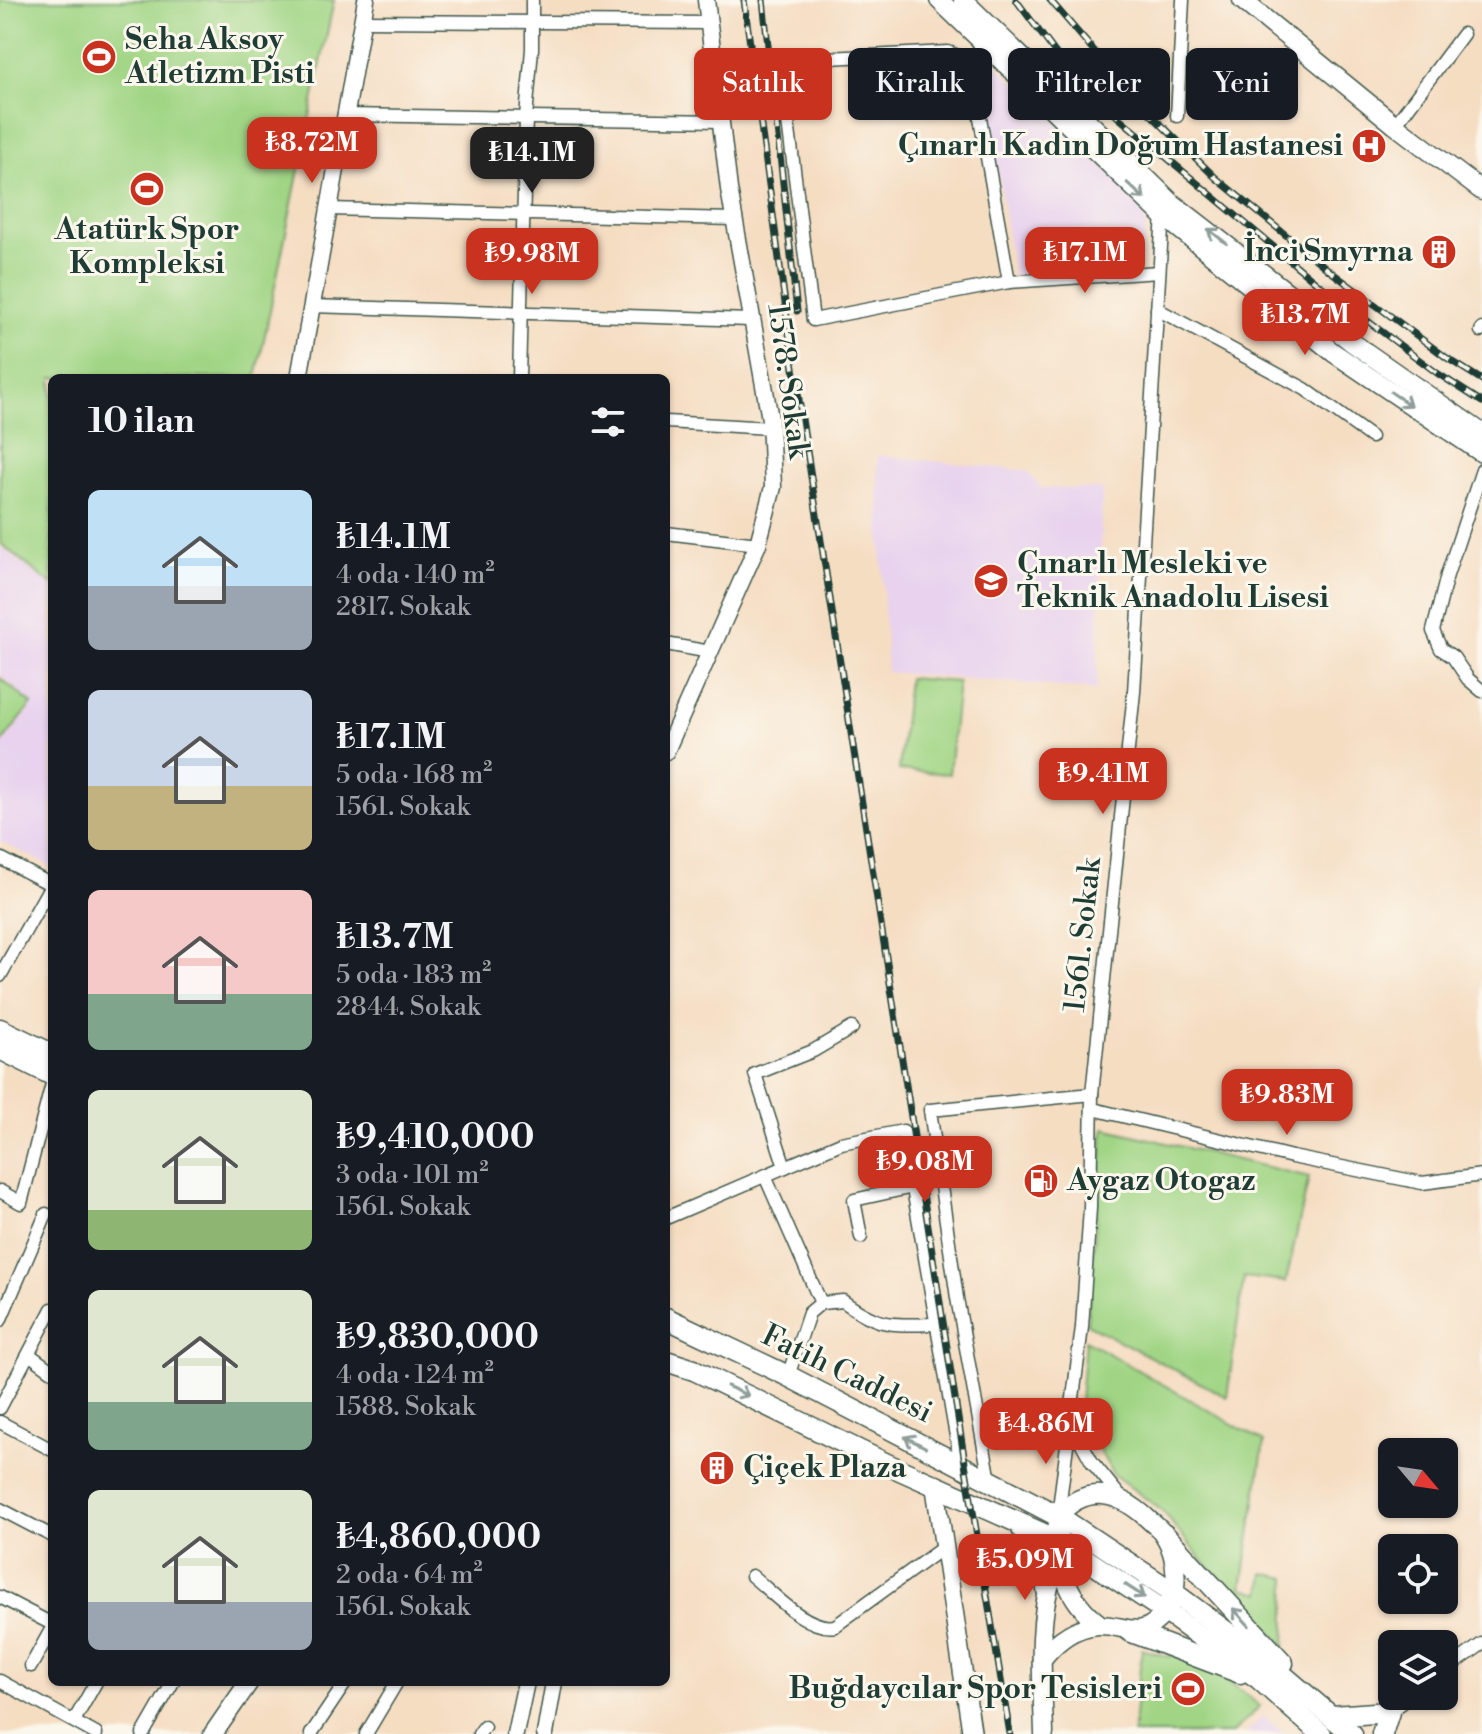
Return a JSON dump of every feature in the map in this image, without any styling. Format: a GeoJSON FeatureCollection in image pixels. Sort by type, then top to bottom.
{"type":"FeatureCollection","features":[{"type":"Feature","properties":{"kind":"main road"},"geometry":{"type":"LineString","coordinates":[[939,0],[1166,208],[1334,353],[1482,453]]}},
{"type":"Feature","properties":{"kind":"main road"},"geometry":{"type":"LineString","coordinates":[[963,0],[1166,208],[1482,433]]}},
{"type":"Feature","properties":{"kind":"main road"},"geometry":{"type":"LineString","coordinates":[[1242,0],[1395,125],[1482,191]]}},
{"type":"Feature","properties":{"kind":"main road"},"geometry":{"type":"LineString","coordinates":[[0,1029],[48,1052]]}},
{"type":"Feature","properties":{"kind":"main road"},"geometry":{"type":"LineString","coordinates":[[0,1049],[48,1073]]}},
{"type":"Feature","properties":{"kind":"main road","name":"Fatih Caddesi"},"geometry":{"type":"LineString","coordinates":[[670,1320],[788,1376],[1058,1516],[1170,1603]]}},
{"type":"Feature","properties":{"kind":"main road","name":"Fatih Caddesi"},"geometry":{"type":"LineString","coordinates":[[670,1362],[694,1370],[1013,1521],[1170,1603],[1271,1665],[1352,1734]]}},
{"type":"Feature","properties":{"kind":"main road"},"geometry":{"type":"LineString","coordinates":[[935,1485],[972,1734]]}},
{"type":"Feature","properties":{"kind":"main road"},"geometry":{"type":"LineString","coordinates":[[1101,1625],[1085,1614],[1065,1582],[1058,1547],[1058,1516],[1070,1503],[1087,1495],[1122,1499],[1165,1535],[1332,1716],[1389,1712],[1382,1734]]}},
{"type":"Feature","properties":{"kind":"main road"},"geometry":{"type":"LineString","coordinates":[[1013,1521],[1032,1538],[1048,1572],[1042,1659],[1044,1734]]}},
{"type":"Feature","properties":{"kind":"main road"},"geometry":{"type":"LineString","coordinates":[[1129,1631],[1150,1626],[1170,1603],[1175,1569],[1165,1535]]}},
{"type":"Feature","properties":{"kind":"main road"},"geometry":{"type":"LineString","coordinates":[[1047,1590],[1058,1547]]}},
{"type":"Feature","properties":{"kind":"main road"},"geometry":{"type":"LineString","coordinates":[[1170,1603],[1321,1734]]}},
{"type":"Feature","properties":{"kind":"main road"},"geometry":{"type":"LineString","coordinates":[[1042,1659],[1066,1635],[1081,1628],[1101,1625],[1129,1631],[1259,1679]]}},
{"type":"Feature","properties":{"kind":"main road"},"geometry":{"type":"LineString","coordinates":[[213,1734],[244,1686]]}},
{"type":"Feature","properties":{"kind":"street"},"geometry":{"type":"LineString","coordinates":[[300,374],[366,0]]}},
{"type":"Feature","properties":{"kind":"street"},"geometry":{"type":"LineString","coordinates":[[519,374],[532,0]]}},
{"type":"Feature","properties":{"kind":"street","name":"1578. Sokak"},"geometry":{"type":"LineString","coordinates":[[670,741],[758,544],[773,487],[770,428],[734,219],[706,0]]}},
{"type":"Feature","properties":{"kind":"street"},"geometry":{"type":"LineString","coordinates":[[1177,116],[1183,0]]}},
{"type":"Feature","properties":{"kind":"street"},"geometry":{"type":"LineString","coordinates":[[361,21],[709,23]]}},
{"type":"Feature","properties":{"kind":"street"},"geometry":{"type":"LineString","coordinates":[[1395,125],[1463,34]]}},
{"type":"Feature","properties":{"kind":"street"},"geometry":{"type":"LineString","coordinates":[[981,48],[984,44]]}},
{"type":"Feature","properties":{"kind":"street"},"geometry":{"type":"LineString","coordinates":[[848,57],[788,60],[781,66],[813,320],[1009,282],[1159,272]]}},
{"type":"Feature","properties":{"kind":"street"},"geometry":{"type":"LineString","coordinates":[[344,115],[721,121]]}},
{"type":"Feature","properties":{"kind":"street"},"geometry":{"type":"LineString","coordinates":[[980,120],[1009,282]]}},
{"type":"Feature","properties":{"kind":"street","name":"1561. Sokak"},"geometry":{"type":"LineString","coordinates":[[1058,1516],[1083,1312],[1092,1094],[1134,692],[1159,272],[1166,208]]}},
{"type":"Feature","properties":{"kind":"street"},"geometry":{"type":"LineString","coordinates":[[328,209],[734,219]]}},
{"type":"Feature","properties":{"kind":"street"},"geometry":{"type":"LineString","coordinates":[[311,306],[751,320]]}},
{"type":"Feature","properties":{"kind":"street"},"geometry":{"type":"LineString","coordinates":[[1157,309],[1305,389],[1371,437]]}},
{"type":"Feature","properties":{"kind":"street"},"geometry":{"type":"LineString","coordinates":[[670,422],[770,428]]}},
{"type":"Feature","properties":{"kind":"street"},"geometry":{"type":"LineString","coordinates":[[1482,470],[1438,604],[1433,631],[1441,649],[1453,657],[1468,679],[1482,691]]}},
{"type":"Feature","properties":{"kind":"street"},"geometry":{"type":"LineString","coordinates":[[670,533],[758,544]]}},
{"type":"Feature","properties":{"kind":"street"},"geometry":{"type":"LineString","coordinates":[[670,645],[710,652]]}},
{"type":"Feature","properties":{"kind":"street"},"geometry":{"type":"LineString","coordinates":[[0,858],[48,883]]}},
{"type":"Feature","properties":{"kind":"street"},"geometry":{"type":"LineString","coordinates":[[0,976],[48,892]]}},
{"type":"Feature","properties":{"kind":"street"},"geometry":{"type":"LineString","coordinates":[[785,1167],[755,1074],[813,1051],[852,1028]]}},
{"type":"Feature","properties":{"kind":"street"},"geometry":{"type":"LineString","coordinates":[[990,1481],[957,1298],[930,1110],[1092,1094]]}},
{"type":"Feature","properties":{"kind":"street"},"geometry":{"type":"LineString","coordinates":[[21,1203],[48,1099]]}},
{"type":"Feature","properties":{"kind":"street"},"geometry":{"type":"LineString","coordinates":[[1093,1109],[1292,1157],[1422,1183],[1482,1175]]}},
{"type":"Feature","properties":{"kind":"street"},"geometry":{"type":"LineString","coordinates":[[670,1216],[841,1143],[903,1131],[961,1465]]}},
{"type":"Feature","properties":{"kind":"street"},"geometry":{"type":"LineString","coordinates":[[765,1176],[821,1303]]}},
{"type":"Feature","properties":{"kind":"street"},"geometry":{"type":"LineString","coordinates":[[861,1237],[854,1200],[913,1187]]}},
{"type":"Feature","properties":{"kind":"street"},"geometry":{"type":"LineString","coordinates":[[0,1191],[48,1216]]}},
{"type":"Feature","properties":{"kind":"street"},"geometry":{"type":"LineString","coordinates":[[670,1224],[680,1211]]}},
{"type":"Feature","properties":{"kind":"street"},"geometry":{"type":"LineString","coordinates":[[0,1321],[48,1218]]}},
{"type":"Feature","properties":{"kind":"street"},"geometry":{"type":"LineString","coordinates":[[788,1376],[809,1313],[821,1303],[843,1301],[868,1319],[894,1325],[936,1324]]}},
{"type":"Feature","properties":{"kind":"street"},"geometry":{"type":"LineString","coordinates":[[0,1408],[48,1317]]}},
{"type":"Feature","properties":{"kind":"street"},"geometry":{"type":"LineString","coordinates":[[30,1355],[48,1368]]}},
{"type":"Feature","properties":{"kind":"street"},"geometry":{"type":"LineString","coordinates":[[1069,1420],[1092,1462],[1122,1499]]}},
{"type":"Feature","properties":{"kind":"street"},"geometry":{"type":"LineString","coordinates":[[0,1422],[48,1448]]}},
{"type":"Feature","properties":{"kind":"street"},"geometry":{"type":"LineString","coordinates":[[0,1509],[48,1534]]}},
{"type":"Feature","properties":{"kind":"street"},"geometry":{"type":"LineString","coordinates":[[752,1576],[812,1624],[826,1628],[835,1626],[945,1546]]}},
{"type":"Feature","properties":{"kind":"street"},"geometry":{"type":"LineString","coordinates":[[0,1597],[48,1624]]}},
{"type":"Feature","properties":{"kind":"street"},"geometry":{"type":"LineString","coordinates":[[31,1666],[48,1634]]}},
{"type":"Feature","properties":{"kind":"street"},"geometry":{"type":"LineString","coordinates":[[1458,1661],[1482,1644]]}},
{"type":"Feature","properties":{"kind":"street"},"geometry":{"type":"LineString","coordinates":[[0,1681],[96,1734]]}},
{"type":"Feature","properties":{"kind":"street"},"geometry":{"type":"LineString","coordinates":[[74,1721],[94,1686]]}},
{"type":"Feature","properties":{"kind":"street"},"geometry":{"type":"LineString","coordinates":[[143,1734],[171,1686]]}},
{"type":"Feature","properties":{"kind":"street"},"geometry":{"type":"LineString","coordinates":[[311,1734],[343,1686]]}},
{"type":"Feature","properties":{"kind":"street"},"geometry":{"type":"LineString","coordinates":[[366,1734],[395,1686]]}},
{"type":"Feature","properties":{"kind":"street"},"geometry":{"type":"LineString","coordinates":[[515,1734],[525,1686]]}},
{"type":"Feature","properties":{"kind":"street"},"geometry":{"type":"LineString","coordinates":[[545,1734],[553,1686]]}},
{"type":"Feature","properties":{"kind":"shaded area"},"geometry":{"type":"Polygon","coordinates":[[[992,63],[1008,76],[1008,120],[1054,120],[1148,209],[1141,267],[1013,275],[991,120],[992,63]]]}},
{"type":"Feature","properties":{"kind":"shaded area","name":"Çınarlı Mesleki ve Teknik Anadolu Lisesi"},"geometry":{"type":"Polygon","coordinates":[[[877,455],[1027,471],[1041,488],[1102,489],[1097,690],[887,672],[877,455]]]}},
{"type":"Feature","properties":{"kind":"shaded area"},"geometry":{"type":"Polygon","coordinates":[[[0,546],[48,584],[48,865],[0,841],[0,748],[34,704],[0,675],[0,546]]]}},
{"type":"Feature","properties":{"kind":"shaded area"},"geometry":{"type":"Polygon","coordinates":[[[1263,1716],[1285,1734],[1246,1734],[1263,1716]]]}},
{"type":"Feature","properties":{"kind":"green space","name":"Atatürk Spor Kompleksi"},"geometry":{"type":"Polygon","coordinates":[[[0,0],[334,0],[257,374],[48,374],[48,582],[0,543],[0,0]]]}},
{"type":"Feature","properties":{"kind":"green space"},"geometry":{"type":"Polygon","coordinates":[[[0,678],[32,704],[0,745],[0,678]]]}},
{"type":"Feature","properties":{"kind":"green space"},"geometry":{"type":"Polygon","coordinates":[[[908,678],[958,682],[949,774],[899,770],[908,678]]]}},
{"type":"Feature","properties":{"kind":"green space"},"geometry":{"type":"Polygon","coordinates":[[[1104,1128],[1309,1177],[1286,1282],[1244,1277],[1227,1397],[1087,1324],[1104,1128]]]}},
{"type":"Feature","properties":{"kind":"green space"},"geometry":{"type":"Polygon","coordinates":[[[1085,1340],[1264,1442],[1242,1588],[1261,1593],[1264,1573],[1287,1578],[1285,1646],[1204,1562],[1161,1510],[1113,1474],[1079,1414],[1085,1340]]]}},
{"type":"Feature","properties":{"kind":"green space","name":"Buğdaycılar Spor Tesisleri"},"geometry":{"type":"Polygon","coordinates":[[[1142,1649],[1169,1657],[1172,1654],[1217,1672],[1260,1706],[1232,1734],[1133,1734],[1142,1649]]]}},
{"type":"Feature","properties":{"kind":"railway"},"geometry":{"type":"LineString","coordinates":[[744,0],[792,355],[1010,1734]]}},
{"type":"Feature","properties":{"kind":"railway"},"geometry":{"type":"LineString","coordinates":[[763,0],[797,311]]}},
{"type":"Feature","properties":{"kind":"railway"},"geometry":{"type":"LineString","coordinates":[[1016,0],[1057,55],[1118,117],[1317,283],[1437,373],[1482,402]]}},
{"type":"Feature","properties":{"kind":"railway"},"geometry":{"type":"LineString","coordinates":[[1050,0],[1139,103],[1216,178],[1330,271],[1447,358],[1482,380]]}},
{"type":"Feature","properties":{"kind":"place","name":"Seha Aksoy Atletizm Pisti"},"geometry":{"type":"Point","coordinates":[99,57]}},
{"type":"Feature","properties":{"kind":"place","name":"Çınarlı Kadın Doğum Hastanesi"},"geometry":{"type":"Point","coordinates":[1369,146]}},
{"type":"Feature","properties":{"kind":"place","name":"Atatürk Spor Kompleksi"},"geometry":{"type":"Point","coordinates":[147,189]}},
{"type":"Feature","properties":{"kind":"place","name":"İnci Smyrna"},"geometry":{"type":"Point","coordinates":[1439,252]}},
{"type":"Feature","properties":{"kind":"place","name":"Çınarlı Mesleki ve Teknik Anadolu Lisesi"},"geometry":{"type":"Point","coordinates":[991,581]}},
{"type":"Feature","properties":{"kind":"place","name":"Aygaz Otogaz"},"geometry":{"type":"Point","coordinates":[1041,1181]}},
{"type":"Feature","properties":{"kind":"place","name":"Çiçek Plaza"},"geometry":{"type":"Point","coordinates":[717,1468]}},
{"type":"Feature","properties":{"kind":"place","name":"Buğdaycılar Spor Tesisleri"},"geometry":{"type":"Point","coordinates":[1188,1689]}}]}
